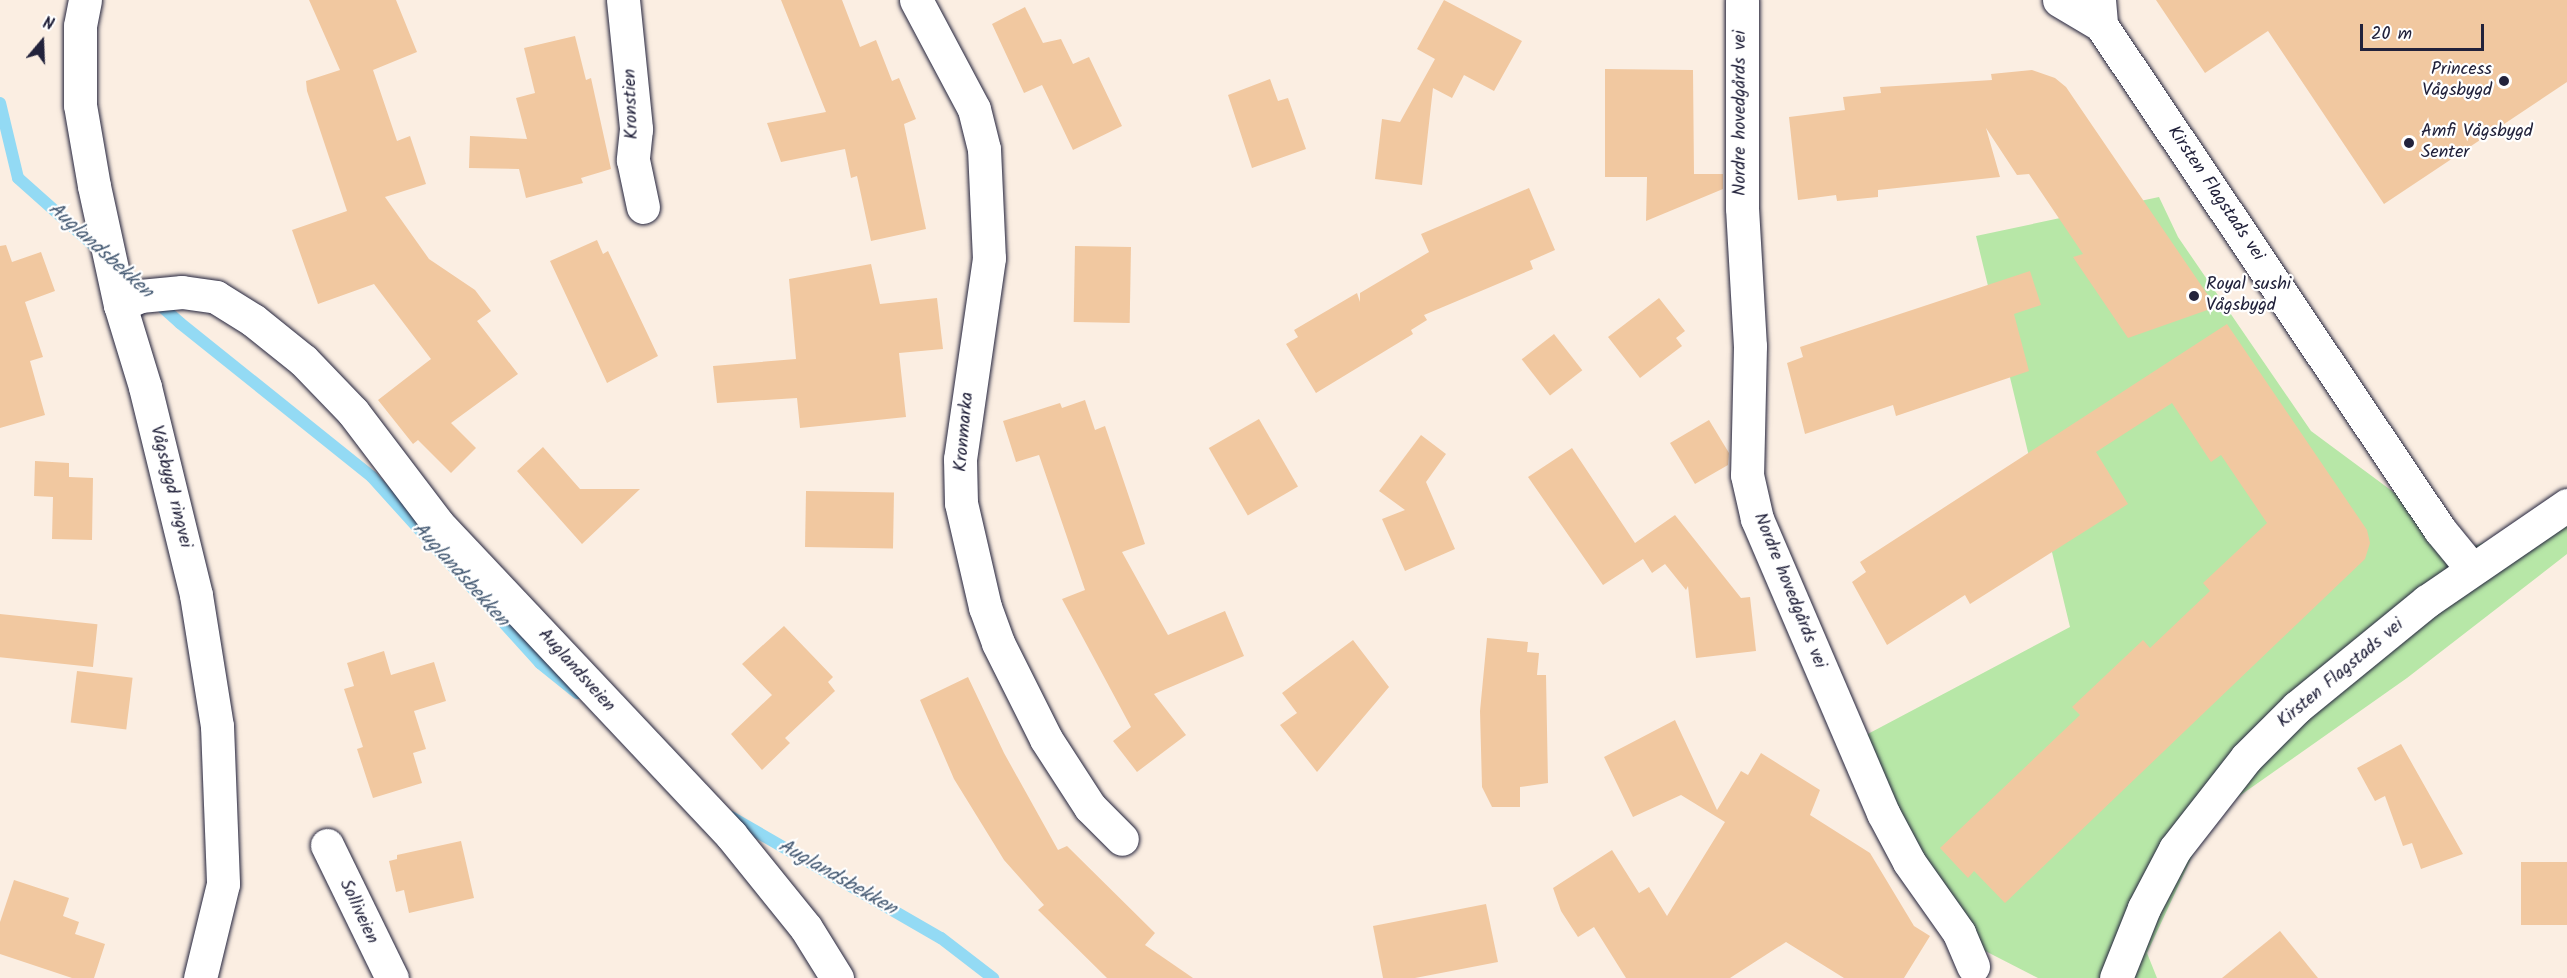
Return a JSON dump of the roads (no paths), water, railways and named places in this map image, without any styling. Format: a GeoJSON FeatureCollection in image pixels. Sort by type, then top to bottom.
{"type":"FeatureCollection","features":[{"type":"Feature","properties":{"kind":"street","name":"Vågsbygd ringvei"},"geometry":{"type":"LineString","coordinates":[[85,0],[80,26],[80,105],[120,304],[145,387],[196,595],[217,726],[223,884],[200,978]]}},
{"type":"Feature","properties":{"kind":"street","name":"Kronstien"},"geometry":{"type":"LineString","coordinates":[[623,0],[636,129],[633,160],[643,207]]}},
{"type":"Feature","properties":{"kind":"street","name":"Kronmarka"},"geometry":{"type":"LineString","coordinates":[[916,0],[974,108],[984,149],[989,258],[960,459],[961,503],[982,597],[998,643],[1046,739],[1090,807],[1122,839]]}},
{"type":"Feature","properties":{"kind":"street","name":"Nordre hovedgårds vei"},"geometry":{"type":"LineString","coordinates":[[1742,0],[1742,208],[1750,346],[1747,475],[1757,519],[1883,813],[1909,862],[1959,933],[1973,966]]}},
{"type":"Feature","properties":{"kind":"street","name":"Kirsten Flagstads vei"},"geometry":{"type":"LineString","coordinates":[[2059,0],[2100,13],[2440,530],[2472,569]]}},
{"type":"Feature","properties":{"kind":"street","name":"Auglandsveien"},"geometry":{"type":"LineString","coordinates":[[120,304],[140,296],[182,292],[216,297],[253,320],[303,360],[353,412],[438,524],[732,835],[806,928],[837,978]]}},
{"type":"Feature","properties":{"kind":"street","name":"Kirsten Flagstads vei"},"geometry":{"type":"LineString","coordinates":[[2116,978],[2144,908],[2175,849],[2246,758],[2297,707],[2472,569],[2567,505]]}},
{"type":"Feature","properties":{"kind":"street","name":"Solliveien"},"geometry":{"type":"LineString","coordinates":[[327,845],[392,978]]}},
{"type":"Feature","properties":{"kind":"waterway","name":"Auglandsbekken"},"geometry":{"type":"LineString","coordinates":[[0,103],[18,178],[101,252]]}},
{"type":"Feature","properties":{"kind":"waterway","name":"Auglandsbekken"},"geometry":{"type":"LineString","coordinates":[[121,270],[180,323],[372,477],[540,663],[577,693]]}},
{"type":"Feature","properties":{"kind":"waterway","name":"Auglandsbekken"},"geometry":{"type":"LineString","coordinates":[[731,817],[941,938],[993,978]]}},
{"type":"Feature","properties":{"kind":"place","name":"Princess Vågsbygd"},"geometry":{"type":"Point","coordinates":[2504,81]}},
{"type":"Feature","properties":{"kind":"place","name":"Amfi Vågsbygd Senter"},"geometry":{"type":"Point","coordinates":[2409,143]}},
{"type":"Feature","properties":{"kind":"place","name":"Royal sushi Vågsbygd"},"geometry":{"type":"Point","coordinates":[2194,296]}}]}
